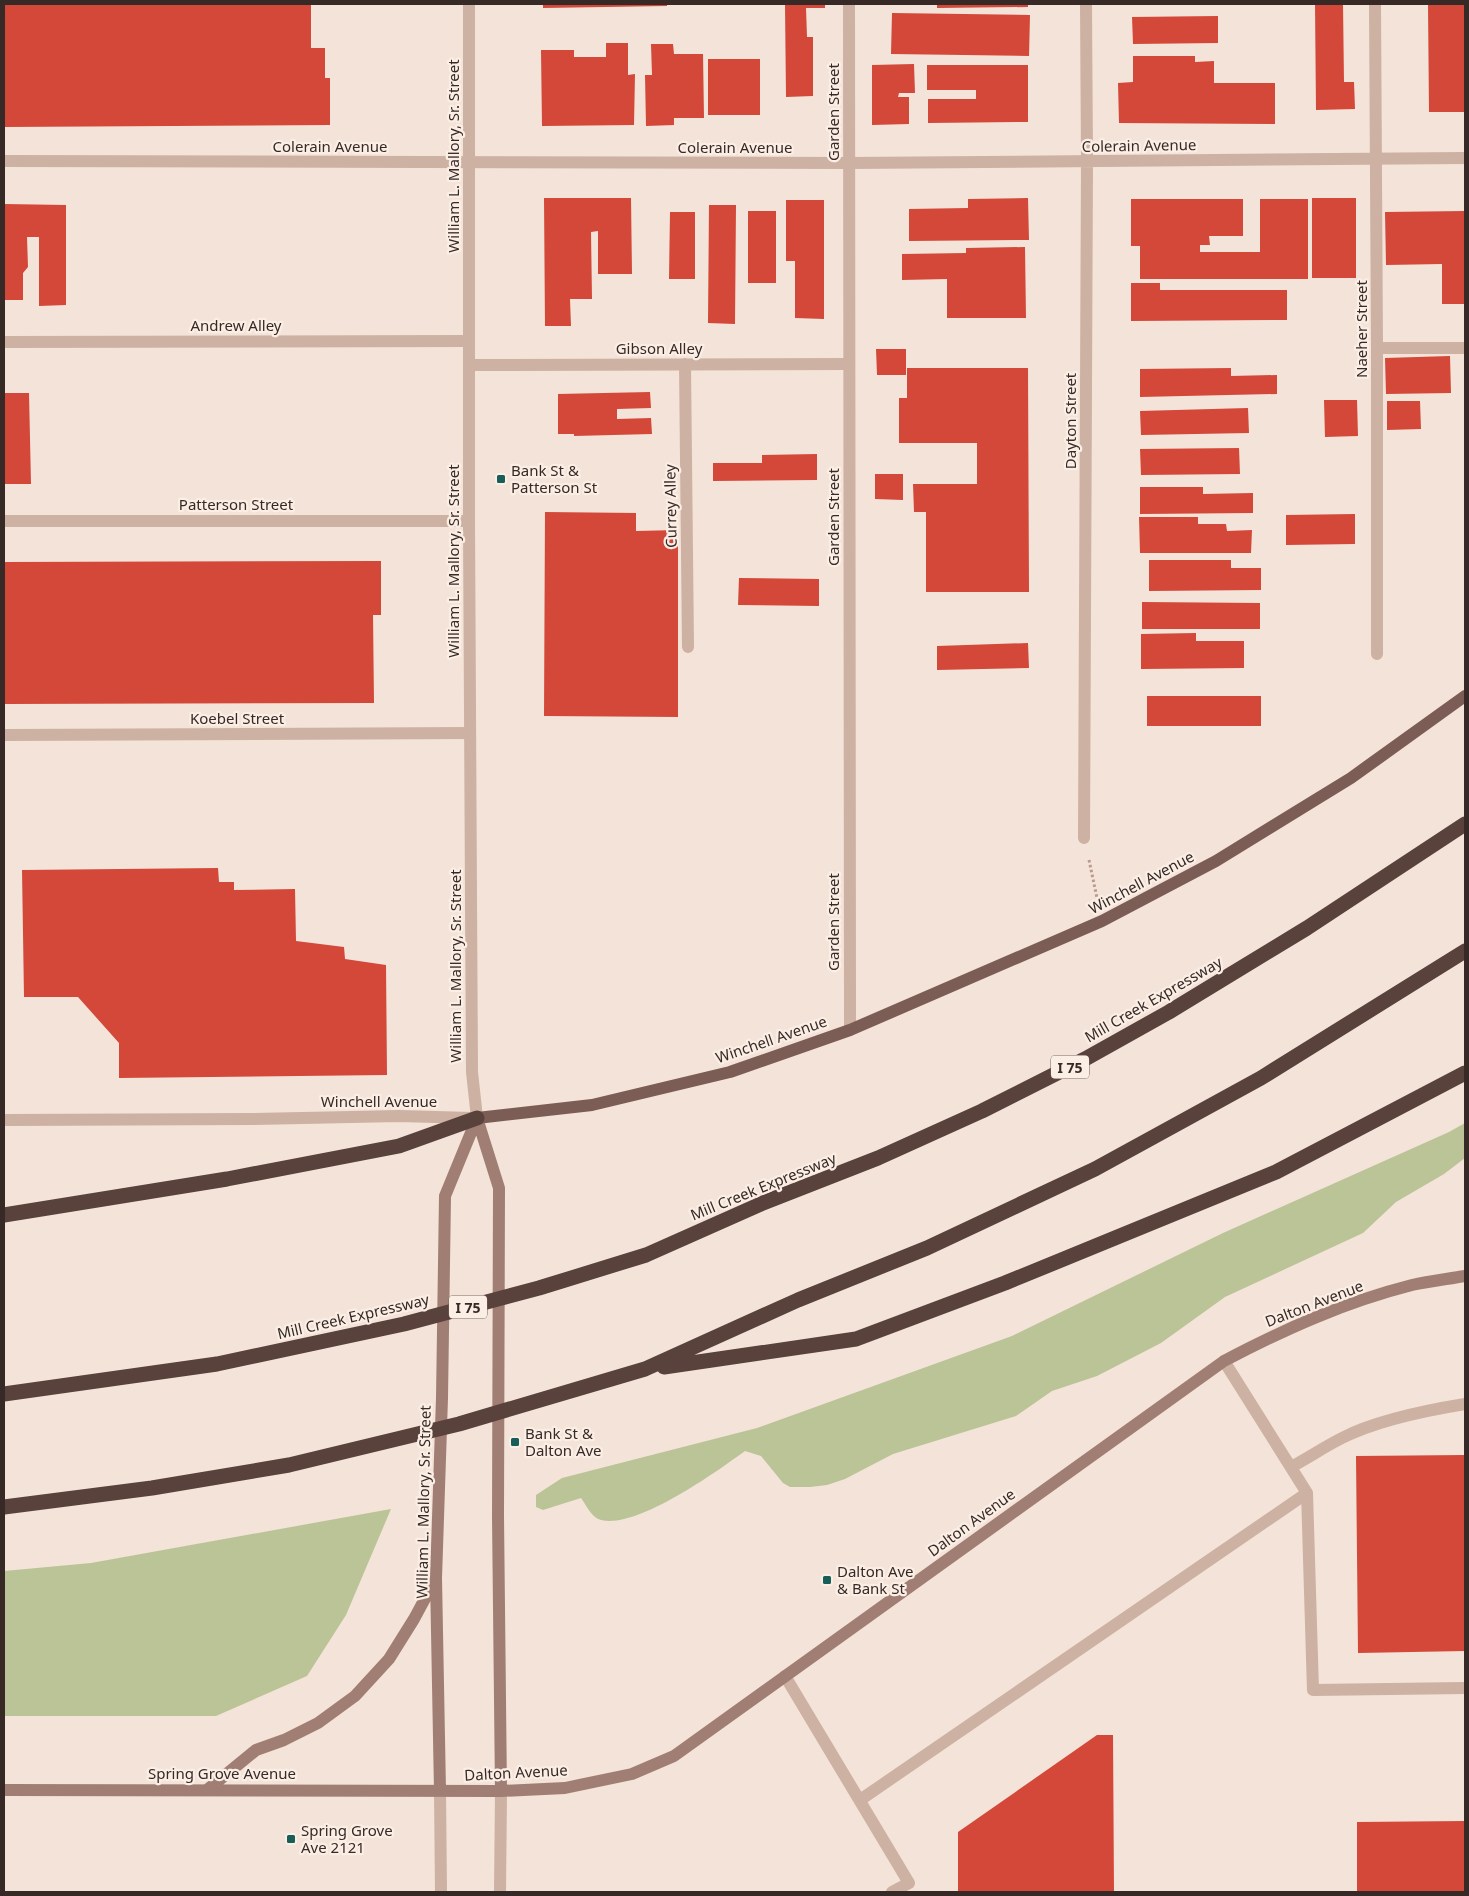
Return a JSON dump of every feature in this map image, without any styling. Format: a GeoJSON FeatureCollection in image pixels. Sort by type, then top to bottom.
{"type":"FeatureCollection","features":[{"type":"Feature","properties":{"kind":"highway","name":"Mill Creek Expressway"},"geometry":{"type":"LineString","coordinates":[[4,1394],[217,1364],[404,1324],[539,1288],[646,1255],[763,1203],[878,1158],[982,1111],[1085,1059],[1168,1012],[1307,928],[1465,824]]}},
{"type":"Feature","properties":{"kind":"highway"},"geometry":{"type":"LineString","coordinates":[[645,1370],[798,1300],[927,1248],[1095,1169],[1261,1078],[1465,951]]}},
{"type":"Feature","properties":{"kind":"highway"},"geometry":{"type":"LineString","coordinates":[[4,1507],[152,1488],[289,1464],[459,1424],[645,1370],[856,1339],[1006,1283],[1276,1172],[1465,1073]]}},
{"type":"Feature","properties":{"kind":"highway"},"geometry":{"type":"LineString","coordinates":[[4,1215],[227,1179],[399,1146],[476,1118]]}},
{"type":"Feature","properties":{"kind":"main road","name":"Winchell Avenue"},"geometry":{"type":"LineString","coordinates":[[476,1118],[592,1105],[730,1072],[850,1030],[1102,921],[1216,861],[1351,778],[1465,696]]}},
{"type":"Feature","properties":{"kind":"main road","name":"William L. Mallory, Sr. Street"},"geometry":{"type":"LineString","coordinates":[[440,1791],[436,1578],[442,1388],[445,1196],[476,1118]]}},
{"type":"Feature","properties":{"kind":"main road","name":"William L. Mallory, Sr. Street"},"geometry":{"type":"LineString","coordinates":[[476,1118],[498,1188],[498,1516],[501,1790]]}},
{"type":"Feature","properties":{"kind":"main road","name":"Dalton Avenue"},"geometry":{"type":"LineString","coordinates":[[440,1791],[565,1788],[632,1774],[674,1756],[1224,1360],[1278,1332],[1352,1303],[1414,1285],[1465,1276]]}},
{"type":"Feature","properties":{"kind":"main road"},"geometry":{"type":"LineString","coordinates":[[207,1790],[256,1750],[284,1740],[318,1723],[355,1696],[389,1659],[414,1619],[436,1578]]}},
{"type":"Feature","properties":{"kind":"main road","name":"Spring Grove Avenue"},"geometry":{"type":"LineString","coordinates":[[4,1790],[440,1791]]}},
{"type":"Feature","properties":{"kind":"street","name":"William L. Mallory, Sr. Street"},"geometry":{"type":"LineString","coordinates":[[469,4],[472,1072],[476,1118]]}},
{"type":"Feature","properties":{"kind":"street","name":"Garden Street"},"geometry":{"type":"LineString","coordinates":[[849,4],[850,1030]]}},
{"type":"Feature","properties":{"kind":"street","name":"Dayton Street"},"geometry":{"type":"LineString","coordinates":[[1084,838],[1086,4]]}},
{"type":"Feature","properties":{"kind":"street","name":"Naeher Street"},"geometry":{"type":"LineString","coordinates":[[1375,4],[1377,158],[1377,654]]}},
{"type":"Feature","properties":{"kind":"street","name":"Colerain Avenue"},"geometry":{"type":"LineString","coordinates":[[4,161],[849,163],[1465,158]]}},
{"type":"Feature","properties":{"kind":"street","name":"Andrew Alley"},"geometry":{"type":"LineString","coordinates":[[4,342],[469,341]]}},
{"type":"Feature","properties":{"kind":"street"},"geometry":{"type":"LineString","coordinates":[[1377,348],[1465,348]]}},
{"type":"Feature","properties":{"kind":"street","name":"Currey Alley"},"geometry":{"type":"LineString","coordinates":[[686,364],[688,647]]}},
{"type":"Feature","properties":{"kind":"street","name":"Gibson Alley"},"geometry":{"type":"LineString","coordinates":[[469,365],[849,364]]}},
{"type":"Feature","properties":{"kind":"street","name":"Patterson Street"},"geometry":{"type":"LineString","coordinates":[[4,521],[469,521]]}},
{"type":"Feature","properties":{"kind":"street","name":"Koebel Street"},"geometry":{"type":"LineString","coordinates":[[4,735],[470,734]]}},
{"type":"Feature","properties":{"kind":"street","name":"Winchell Avenue"},"geometry":{"type":"LineString","coordinates":[[4,1120],[251,1119],[399,1116],[476,1118]]}},
{"type":"Feature","properties":{"kind":"street"},"geometry":{"type":"LineString","coordinates":[[1224,1360],[1307,1492],[1313,1690],[1465,1688]]}},
{"type":"Feature","properties":{"kind":"street"},"geometry":{"type":"LineString","coordinates":[[1291,1467],[1343,1438],[1371,1427],[1442,1408],[1465,1404]]}},
{"type":"Feature","properties":{"kind":"street"},"geometry":{"type":"LineString","coordinates":[[860,1800],[1307,1492]]}},
{"type":"Feature","properties":{"kind":"street"},"geometry":{"type":"LineString","coordinates":[[786,1676],[909,1883],[892,1892]]}},
{"type":"Feature","properties":{"kind":"street","name":"William L. Mallory, Sr. Street"},"geometry":{"type":"LineString","coordinates":[[500,1892],[501,1790]]}},
{"type":"Feature","properties":{"kind":"street","name":"William L. Mallory, Sr. Street"},"geometry":{"type":"LineString","coordinates":[[440,1791],[441,1892]]}},
{"type":"Feature","properties":{"kind":"path"},"geometry":{"type":"LineString","coordinates":[[1084,838],[1102,921]]}},
{"type":"Feature","properties":{"kind":"green space"},"geometry":{"type":"Polygon","coordinates":[[[1465,1123],[1465,1158],[1444,1174],[1396,1202],[1363,1233],[1225,1297],[1161,1343],[1097,1376],[1052,1391],[1016,1416],[893,1454],[845,1479],[827,1485],[790,1487],[783,1483],[761,1456],[745,1451],[676,1497],[635,1516],[616,1520],[598,1519],[592,1514],[581,1498],[543,1510],[536,1507],[536,1495],[562,1478],[757,1428],[1012,1336],[1223,1233],[1449,1132],[1465,1123]]]}},
{"type":"Feature","properties":{"kind":"green space"},"geometry":{"type":"Polygon","coordinates":[[[391,1509],[346,1615],[307,1676],[216,1716],[4,1716],[4,1571],[91,1563],[391,1509]]]}},
{"type":"Feature","properties":{"kind":"building"},"geometry":{"type":"Polygon","coordinates":[[[4,4],[311,4],[311,48],[325,48],[325,78],[330,78],[330,125],[4,127],[4,4]]]}},
{"type":"Feature","properties":{"kind":"building"},"geometry":{"type":"Polygon","coordinates":[[[543,4],[667,4],[667,6],[543,8],[543,4]]]}},
{"type":"Feature","properties":{"kind":"building"},"geometry":{"type":"Polygon","coordinates":[[[785,4],[825,4],[825,8],[806,8],[807,37],[813,37],[813,96],[786,97],[785,4]]]}},
{"type":"Feature","properties":{"kind":"building"},"geometry":{"type":"Polygon","coordinates":[[[937,4],[1028,4],[1028,7],[937,8],[937,4]]]}},
{"type":"Feature","properties":{"kind":"building"},"geometry":{"type":"Polygon","coordinates":[[[1315,4],[1343,4],[1344,82],[1354,82],[1355,109],[1316,110],[1315,4]]]}},
{"type":"Feature","properties":{"kind":"building"},"geometry":{"type":"Polygon","coordinates":[[[1428,4],[1465,4],[1465,112],[1429,112],[1428,4]]]}},
{"type":"Feature","properties":{"kind":"building"},"geometry":{"type":"Polygon","coordinates":[[[892,13],[1030,15],[1029,56],[891,54],[892,13]]]}},
{"type":"Feature","properties":{"kind":"building"},"geometry":{"type":"Polygon","coordinates":[[[1218,16],[1218,43],[1133,44],[1132,17],[1218,16]]]}},
{"type":"Feature","properties":{"kind":"building"},"geometry":{"type":"Polygon","coordinates":[[[606,43],[628,43],[628,75],[635,74],[634,125],[542,126],[541,50],[574,50],[574,57],[606,57],[606,43]]]}},
{"type":"Feature","properties":{"kind":"building"},"geometry":{"type":"Polygon","coordinates":[[[651,44],[673,44],[674,54],[703,54],[704,118],[674,118],[674,125],[646,126],[645,75],[652,75],[651,44]]]}},
{"type":"Feature","properties":{"kind":"building"},"geometry":{"type":"Polygon","coordinates":[[[1133,56],[1195,56],[1195,62],[1214,61],[1214,83],[1275,83],[1275,124],[1119,123],[1118,83],[1133,82],[1133,56]]]}},
{"type":"Feature","properties":{"kind":"building"},"geometry":{"type":"Polygon","coordinates":[[[708,59],[760,59],[760,115],[708,115],[708,59]]]}},
{"type":"Feature","properties":{"kind":"building"},"geometry":{"type":"Polygon","coordinates":[[[914,64],[915,93],[899,93],[898,97],[909,97],[909,124],[872,125],[872,65],[914,64]]]}},
{"type":"Feature","properties":{"kind":"building"},"geometry":{"type":"Polygon","coordinates":[[[927,65],[1028,65],[1028,122],[928,123],[928,99],[976,99],[976,90],[927,90],[927,65]]]}},
{"type":"Feature","properties":{"kind":"building"},"geometry":{"type":"Polygon","coordinates":[[[544,198],[631,198],[632,274],[598,274],[598,231],[591,232],[592,299],[570,299],[571,326],[545,326],[544,198]]]}},
{"type":"Feature","properties":{"kind":"building"},"geometry":{"type":"Polygon","coordinates":[[[1028,198],[1029,240],[909,241],[909,209],[968,208],[968,199],[1028,198]]]}},
{"type":"Feature","properties":{"kind":"building"},"geometry":{"type":"Polygon","coordinates":[[[1312,198],[1356,198],[1356,278],[1312,278],[1312,198]]]}},
{"type":"Feature","properties":{"kind":"building"},"geometry":{"type":"Polygon","coordinates":[[[1131,199],[1243,199],[1243,236],[1209,236],[1210,245],[1200,245],[1200,252],[1260,252],[1260,199],[1308,199],[1308,279],[1140,279],[1140,246],[1131,246],[1131,199]]]}},
{"type":"Feature","properties":{"kind":"building"},"geometry":{"type":"Polygon","coordinates":[[[786,200],[824,200],[824,319],[795,318],[795,261],[786,261],[786,200]]]}},
{"type":"Feature","properties":{"kind":"building"},"geometry":{"type":"Polygon","coordinates":[[[4,204],[66,205],[66,305],[39,306],[39,237],[27,237],[28,267],[23,273],[23,300],[4,300],[4,204]]]}},
{"type":"Feature","properties":{"kind":"building"},"geometry":{"type":"Polygon","coordinates":[[[709,205],[736,205],[735,324],[708,323],[709,205]]]}},
{"type":"Feature","properties":{"kind":"building"},"geometry":{"type":"Polygon","coordinates":[[[748,211],[776,211],[776,283],[748,283],[748,211]]]}},
{"type":"Feature","properties":{"kind":"building"},"geometry":{"type":"Polygon","coordinates":[[[1465,211],[1465,304],[1442,304],[1442,264],[1386,265],[1385,212],[1465,211]]]}},
{"type":"Feature","properties":{"kind":"building"},"geometry":{"type":"Polygon","coordinates":[[[670,212],[695,212],[695,279],[669,279],[670,212]]]}},
{"type":"Feature","properties":{"kind":"building"},"geometry":{"type":"Polygon","coordinates":[[[1025,247],[1026,318],[947,318],[947,279],[902,280],[902,254],[966,253],[966,248],[1025,247]]]}},
{"type":"Feature","properties":{"kind":"building"},"geometry":{"type":"Polygon","coordinates":[[[1131,283],[1160,283],[1160,290],[1287,290],[1287,320],[1131,321],[1131,283]]]}},
{"type":"Feature","properties":{"kind":"building"},"geometry":{"type":"Polygon","coordinates":[[[876,349],[906,349],[906,375],[877,375],[876,349]]]}},
{"type":"Feature","properties":{"kind":"building"},"geometry":{"type":"Polygon","coordinates":[[[1450,356],[1451,393],[1386,394],[1385,358],[1450,356]]]}},
{"type":"Feature","properties":{"kind":"building"},"geometry":{"type":"Polygon","coordinates":[[[907,368],[1028,368],[1029,592],[926,592],[926,512],[914,512],[913,484],[977,484],[977,443],[899,443],[899,398],[907,398],[907,368]]]}},
{"type":"Feature","properties":{"kind":"building"},"geometry":{"type":"Polygon","coordinates":[[[1231,368],[1231,376],[1277,375],[1277,394],[1140,397],[1140,369],[1231,368]]]}},
{"type":"Feature","properties":{"kind":"building"},"geometry":{"type":"Polygon","coordinates":[[[650,392],[651,408],[617,409],[617,419],[651,418],[652,434],[574,436],[574,434],[558,434],[558,394],[650,392]]]}},
{"type":"Feature","properties":{"kind":"building"},"geometry":{"type":"Polygon","coordinates":[[[4,393],[29,393],[31,484],[4,484],[4,393]]]}},
{"type":"Feature","properties":{"kind":"building"},"geometry":{"type":"Polygon","coordinates":[[[1324,400],[1357,400],[1358,436],[1325,437],[1324,400]]]}},
{"type":"Feature","properties":{"kind":"building"},"geometry":{"type":"Polygon","coordinates":[[[1387,401],[1420,401],[1421,429],[1387,430],[1387,401]]]}},
{"type":"Feature","properties":{"kind":"building"},"geometry":{"type":"Polygon","coordinates":[[[1248,408],[1249,433],[1141,435],[1140,411],[1248,408]]]}},
{"type":"Feature","properties":{"kind":"building"},"geometry":{"type":"Polygon","coordinates":[[[1239,448],[1240,474],[1141,475],[1140,449],[1239,448]]]}},
{"type":"Feature","properties":{"kind":"building"},"geometry":{"type":"Polygon","coordinates":[[[817,454],[817,480],[713,481],[713,463],[762,463],[762,455],[817,454]]]}},
{"type":"Feature","properties":{"kind":"building"},"geometry":{"type":"Polygon","coordinates":[[[875,474],[903,474],[903,500],[875,499],[875,474]]]}},
{"type":"Feature","properties":{"kind":"building"},"geometry":{"type":"Polygon","coordinates":[[[1140,487],[1203,487],[1203,494],[1253,493],[1253,513],[1140,514],[1140,487]]]}},
{"type":"Feature","properties":{"kind":"building"},"geometry":{"type":"Polygon","coordinates":[[[545,512],[636,513],[636,531],[678,530],[678,717],[544,716],[545,512]]]}},
{"type":"Feature","properties":{"kind":"building"},"geometry":{"type":"Polygon","coordinates":[[[1355,514],[1355,544],[1286,545],[1286,515],[1355,514]]]}},
{"type":"Feature","properties":{"kind":"building"},"geometry":{"type":"Polygon","coordinates":[[[1139,517],[1198,517],[1198,524],[1226,524],[1227,531],[1252,530],[1251,553],[1140,553],[1139,517]]]}},
{"type":"Feature","properties":{"kind":"building"},"geometry":{"type":"Polygon","coordinates":[[[1149,560],[1231,560],[1231,568],[1261,568],[1261,590],[1149,591],[1149,560]]]}},
{"type":"Feature","properties":{"kind":"building"},"geometry":{"type":"Polygon","coordinates":[[[381,561],[381,615],[373,615],[374,703],[4,704],[4,562],[381,561]]]}},
{"type":"Feature","properties":{"kind":"building"},"geometry":{"type":"Polygon","coordinates":[[[739,578],[819,579],[819,606],[738,605],[739,578]]]}},
{"type":"Feature","properties":{"kind":"building"},"geometry":{"type":"Polygon","coordinates":[[[1142,602],[1260,603],[1260,629],[1142,629],[1142,602]]]}},
{"type":"Feature","properties":{"kind":"building"},"geometry":{"type":"Polygon","coordinates":[[[1196,633],[1196,641],[1244,641],[1244,668],[1141,669],[1141,634],[1196,633]]]}},
{"type":"Feature","properties":{"kind":"building"},"geometry":{"type":"Polygon","coordinates":[[[1028,643],[1029,668],[937,670],[937,646],[1028,643]]]}},
{"type":"Feature","properties":{"kind":"building"},"geometry":{"type":"Polygon","coordinates":[[[1147,696],[1261,696],[1261,726],[1147,726],[1147,696]]]}},
{"type":"Feature","properties":{"kind":"building"},"geometry":{"type":"Polygon","coordinates":[[[218,868],[219,882],[234,882],[234,890],[295,889],[296,941],[344,947],[345,959],[386,965],[387,1075],[119,1078],[119,1043],[78,997],[24,997],[22,870],[218,868]]]}},
{"type":"Feature","properties":{"kind":"building"},"geometry":{"type":"Polygon","coordinates":[[[1465,1455],[1465,1651],[1358,1653],[1356,1456],[1465,1455]]]}},
{"type":"Feature","properties":{"kind":"building"},"geometry":{"type":"Polygon","coordinates":[[[1097,1735],[1113,1735],[1114,1892],[958,1892],[958,1832],[1097,1735]]]}},
{"type":"Feature","properties":{"kind":"building"},"geometry":{"type":"Polygon","coordinates":[[[1465,1821],[1465,1892],[1357,1892],[1357,1822],[1465,1821]]]}},
{"type":"Feature","properties":{"kind":"place","name":"Bank St & Patterson St"},"geometry":{"type":"Point","coordinates":[501,479]}},
{"type":"Feature","properties":{"kind":"place","name":"Bank St & Dalton Ave"},"geometry":{"type":"Point","coordinates":[515,1442]}},
{"type":"Feature","properties":{"kind":"place","name":"Dalton Ave & Bank St"},"geometry":{"type":"Point","coordinates":[827,1580]}},
{"type":"Feature","properties":{"kind":"place","name":"Spring Grove Ave 2121"},"geometry":{"type":"Point","coordinates":[291,1839]}}]}
